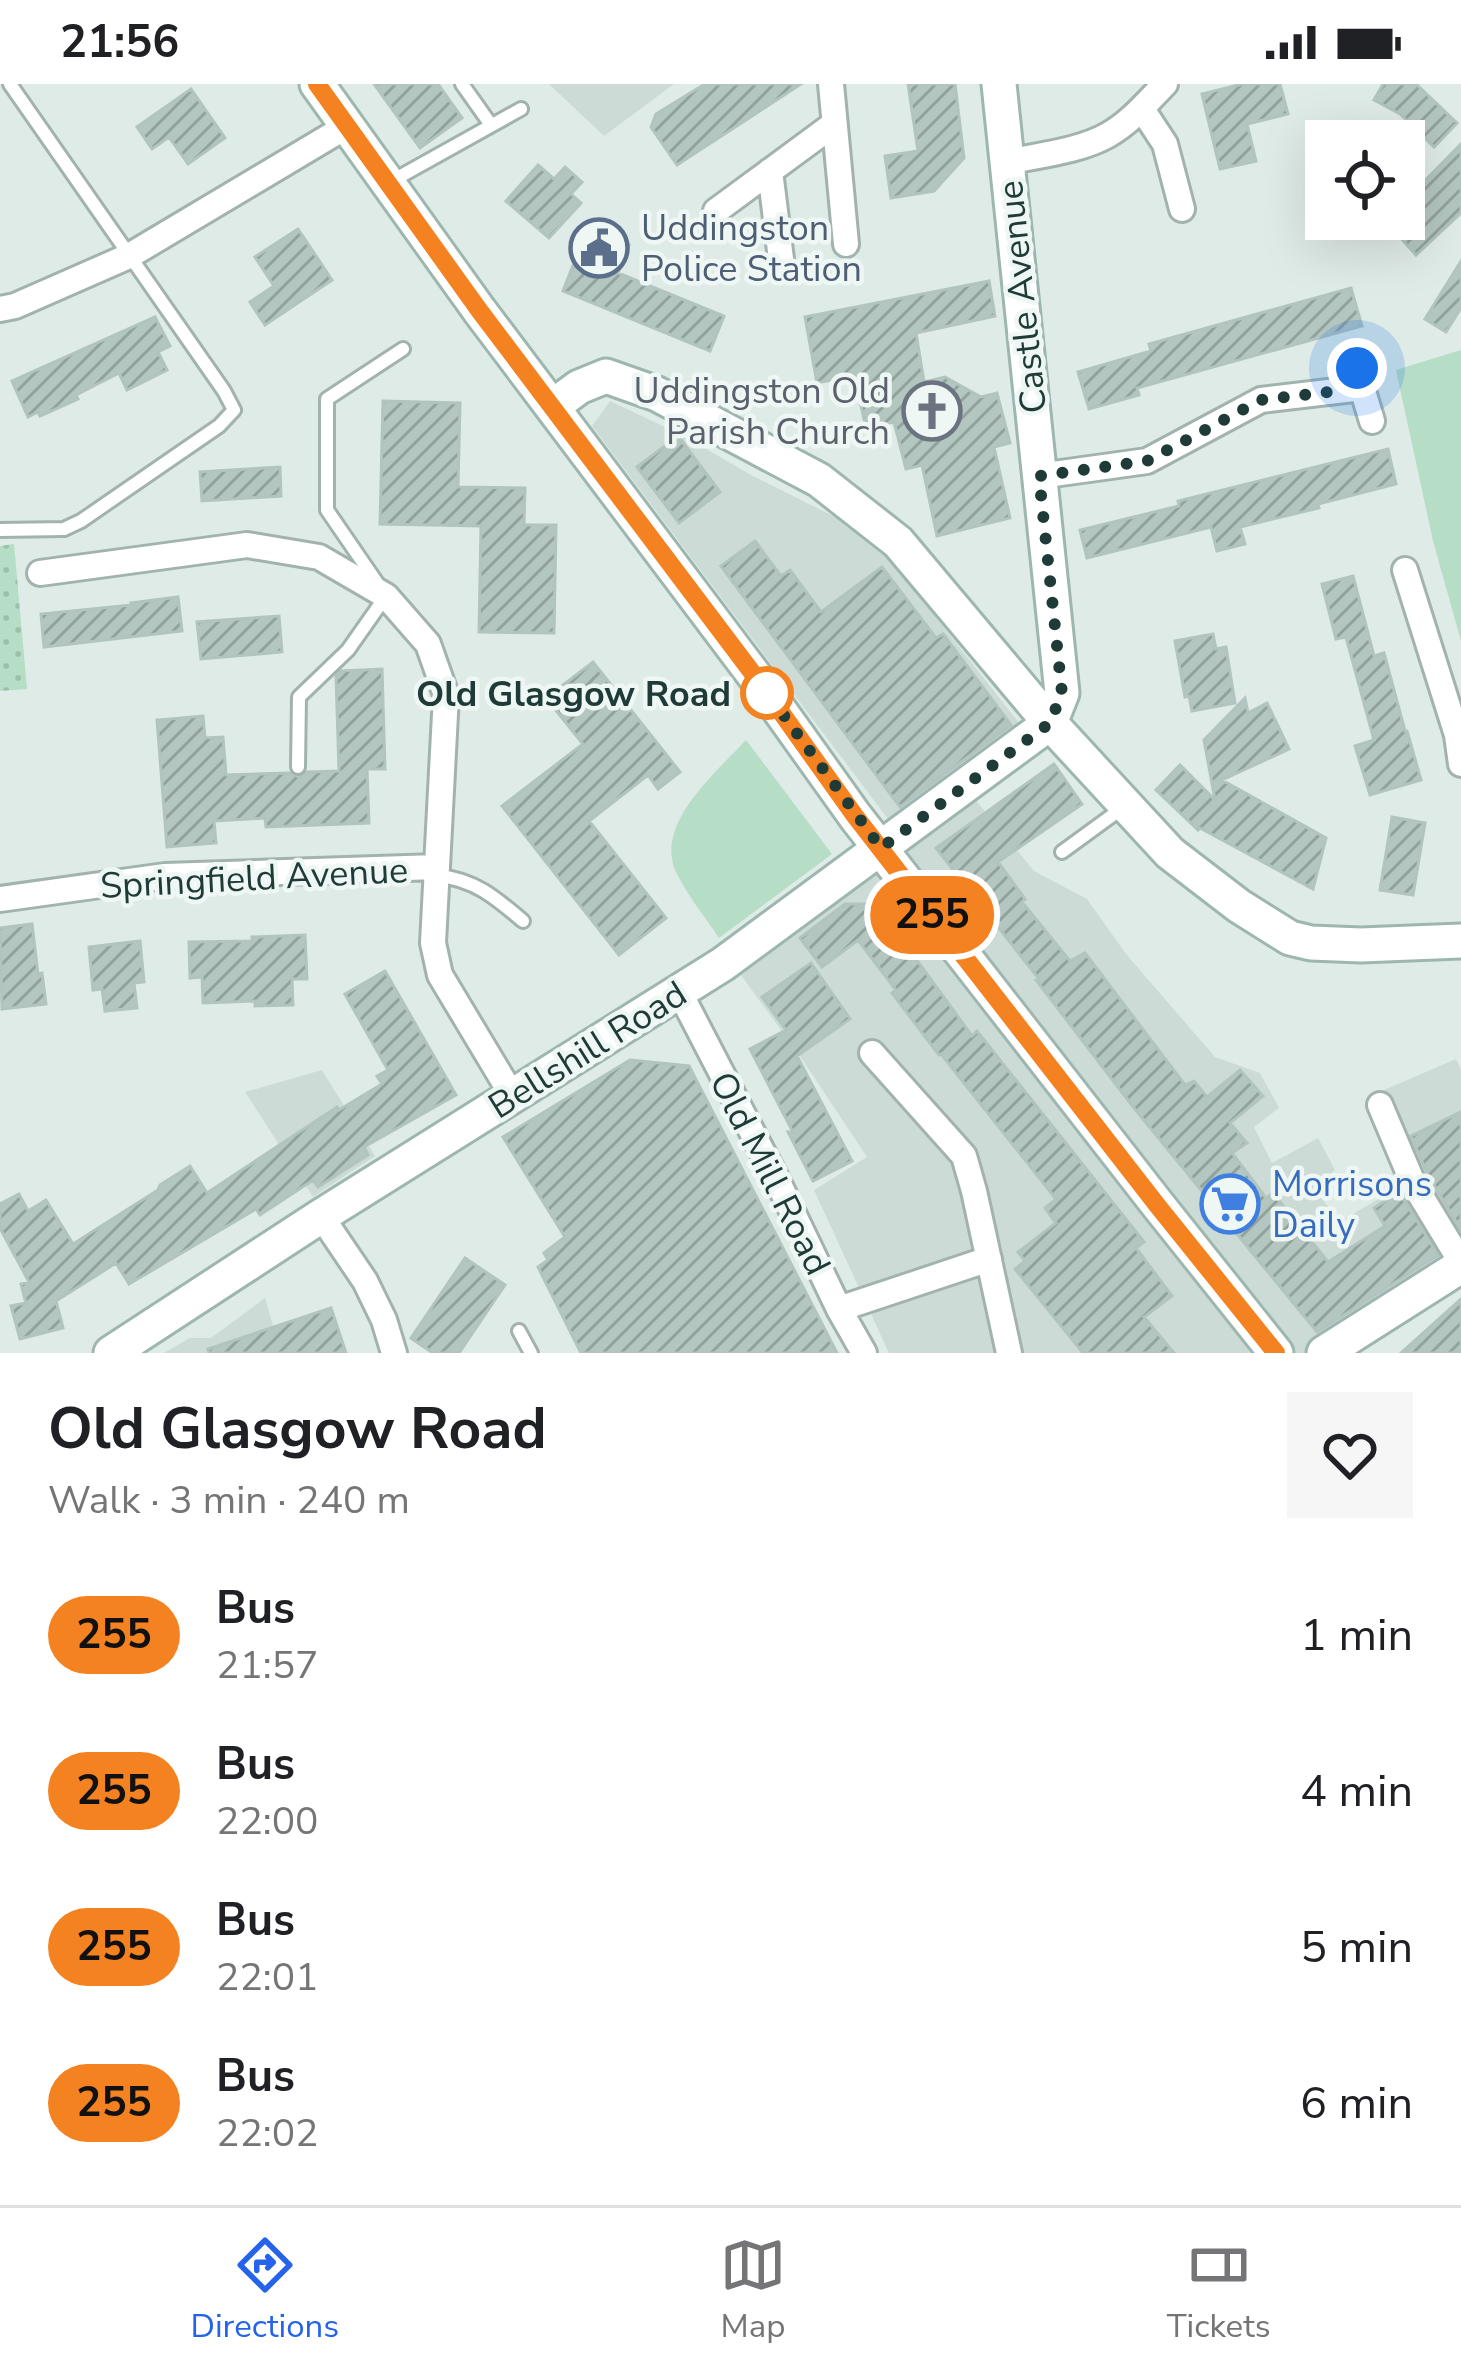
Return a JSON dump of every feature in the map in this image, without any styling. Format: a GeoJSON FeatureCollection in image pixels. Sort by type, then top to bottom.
{"type":"FeatureCollection","features":[{"type":"Feature","properties":{"kind":"main road"},"geometry":{"type":"LineString","coordinates":[[317,84],[881,848],[1276,1353]]}},
{"type":"Feature","properties":{"kind":"main road","name":"Castle Avenue"},"geometry":{"type":"LineString","coordinates":[[998,84],[1062,693],[1050,723]]}},
{"type":"Feature","properties":{"kind":"main road"},"geometry":{"type":"LineString","coordinates":[[552,406],[606,376],[657,394],[819,480],[898,542],[1050,723],[1170,853],[1290,938],[1334,945],[1461,940]]}},
{"type":"Feature","properties":{"kind":"main road"},"geometry":{"type":"LineString","coordinates":[[998,662],[1058,653]]}},
{"type":"Feature","properties":{"kind":"main road","name":"Bellshill Road"},"geometry":{"type":"LineString","coordinates":[[110,1353],[680,993],[1050,723]]}},
{"type":"Feature","properties":{"kind":"main road"},"geometry":{"type":"LineString","coordinates":[[1324,1353],[1461,1264]]}},
{"type":"Feature","properties":{"kind":"street"},"geometry":{"type":"LineString","coordinates":[[832,84],[846,244]]}},
{"type":"Feature","properties":{"kind":"street"},"geometry":{"type":"LineString","coordinates":[[1007,162],[1113,133],[1165,84]]}},
{"type":"Feature","properties":{"kind":"street"},"geometry":{"type":"LineString","coordinates":[[1142,109],[1165,144],[1182,209]]}},
{"type":"Feature","properties":{"kind":"street"},"geometry":{"type":"LineString","coordinates":[[716,211],[834,124]]}},
{"type":"Feature","properties":{"kind":"street"},"geometry":{"type":"LineString","coordinates":[[0,309],[129,256],[347,126]]}},
{"type":"Feature","properties":{"kind":"street"},"geometry":{"type":"LineString","coordinates":[[770,171],[782,267]]}},
{"type":"Feature","properties":{"kind":"street"},"geometry":{"type":"LineString","coordinates":[[1039,476],[1147,461],[1261,400],[1359,378],[1372,422]]}},
{"type":"Feature","properties":{"kind":"street"},"geometry":{"type":"LineString","coordinates":[[40,573],[247,545],[319,557],[386,596],[428,644],[446,695],[434,943],[440,976],[512,1095]]}},
{"type":"Feature","properties":{"kind":"street"},"geometry":{"type":"LineString","coordinates":[[1405,570],[1461,764]]}},
{"type":"Feature","properties":{"kind":"street","name":"Springfield Avenue"},"geometry":{"type":"LineString","coordinates":[[0,899],[165,876],[437,872]]}},
{"type":"Feature","properties":{"kind":"street","name":"Old Mill Road"},"geometry":{"type":"LineString","coordinates":[[680,993],[864,1353]]}},
{"type":"Feature","properties":{"kind":"street"},"geometry":{"type":"LineString","coordinates":[[872,1053],[964,1156],[1009,1353]]}},
{"type":"Feature","properties":{"kind":"street"},"geometry":{"type":"LineString","coordinates":[[1380,1106],[1413,1183],[1461,1264]]}},
{"type":"Feature","properties":{"kind":"street"},"geometry":{"type":"LineString","coordinates":[[321,1216],[365,1281],[394,1353]]}},
{"type":"Feature","properties":{"kind":"street"},"geometry":{"type":"LineString","coordinates":[[839,1309],[989,1259]]}},
{"type":"Feature","properties":{"kind":"lane"},"geometry":{"type":"LineString","coordinates":[[0,530],[64,529],[81,521],[232,414],[224,391],[10,84]]}},
{"type":"Feature","properties":{"kind":"lane"},"geometry":{"type":"LineString","coordinates":[[462,84],[491,125]]}},
{"type":"Feature","properties":{"kind":"lane"},"geometry":{"type":"LineString","coordinates":[[387,183],[520,110]]}},
{"type":"Feature","properties":{"kind":"lane"},"geometry":{"type":"LineString","coordinates":[[298,767],[298,697],[348,650],[386,596],[327,511],[328,399],[403,349]]}},
{"type":"Feature","properties":{"kind":"lane"},"geometry":{"type":"LineString","coordinates":[[1062,851],[1126,806]]}},
{"type":"Feature","properties":{"kind":"lane"},"geometry":{"type":"LineString","coordinates":[[437,872],[482,888],[523,921]]}},
{"type":"Feature","properties":{"kind":"lane"},"geometry":{"type":"LineString","coordinates":[[519,1331],[531,1353]]}},
{"type":"Feature","properties":{"kind":"shaded area"},"geometry":{"type":"Polygon","coordinates":[[[549,84],[674,84],[604,136],[549,84]]]}},
{"type":"Feature","properties":{"kind":"shaded area"},"geometry":{"type":"Polygon","coordinates":[[[610,401],[835,517],[892,562],[1024,729],[956,776],[1034,871],[1087,899],[1126,954],[1215,1057],[1260,1073],[1279,1108],[1254,1127],[1272,1163],[1318,1138],[1335,1170],[1313,1187],[1340,1222],[1403,1184],[1450,1259],[1304,1353],[889,1353],[814,1190],[867,1157],[741,975],[840,901],[888,819],[592,426],[610,401]]]}},
{"type":"Feature","properties":{"kind":"shaded area"},"geometry":{"type":"Polygon","coordinates":[[[1456,1059],[1461,1070],[1461,1251],[1418,1175],[1384,1090],[1456,1059]]]}},
{"type":"Feature","properties":{"kind":"shaded area"},"geometry":{"type":"Polygon","coordinates":[[[322,1070],[375,1156],[313,1197],[245,1092],[322,1070]]]}},
{"type":"Feature","properties":{"kind":"shaded area"},"geometry":{"type":"Polygon","coordinates":[[[265,1298],[281,1353],[164,1353],[190,1338],[211,1338],[265,1298]]]}},
{"type":"Feature","properties":{"kind":"green space"},"geometry":{"type":"Polygon","coordinates":[[[1461,350],[1461,641],[1433,541],[1396,370],[1461,350]]]}},
{"type":"Feature","properties":{"kind":"green space"},"geometry":{"type":"Polygon","coordinates":[[[14,544],[27,689],[0,691],[0,546],[14,544]]]}},
{"type":"Feature","properties":{"kind":"green space"},"geometry":{"type":"Polygon","coordinates":[[[746,740],[832,854],[719,938],[677,874],[673,837],[691,801],[746,740]]]}},
{"type":"Feature","properties":{"kind":"building"},"geometry":{"type":"Polygon","coordinates":[[[374,84],[438,84],[462,118],[420,148],[374,84]]]}},
{"type":"Feature","properties":{"kind":"building"},"geometry":{"type":"Polygon","coordinates":[[[705,84],[801,84],[677,165],[651,127],[656,114],[705,84]]]}},
{"type":"Feature","properties":{"kind":"building"},"geometry":{"type":"Polygon","coordinates":[[[908,84],[955,84],[964,158],[934,191],[891,198],[885,156],[918,151],[908,84]]]}},
{"type":"Feature","properties":{"kind":"building"},"geometry":{"type":"Polygon","coordinates":[[[1242,84],[1280,84],[1288,114],[1247,124],[1256,161],[1220,169],[1202,94],[1242,84]]]}},
{"type":"Feature","properties":{"kind":"building"},"geometry":{"type":"Polygon","coordinates":[[[1383,84],[1416,84],[1457,123],[1434,147],[1425,138],[1425,120],[1406,120],[1374,100],[1383,84]]]}},
{"type":"Feature","properties":{"kind":"building"},"geometry":{"type":"Polygon","coordinates":[[[191,89],[225,138],[188,164],[169,137],[152,149],[137,127],[191,89]]]}},
{"type":"Feature","properties":{"kind":"building"},"geometry":{"type":"Polygon","coordinates":[[[1461,144],[1461,213],[1416,255],[1403,240],[1425,240],[1425,181],[1461,144]]]}},
{"type":"Feature","properties":{"kind":"building"},"geometry":{"type":"Polygon","coordinates":[[[538,165],[554,179],[565,167],[582,182],[571,194],[581,203],[549,238],[506,201],[538,165]]]}},
{"type":"Feature","properties":{"kind":"building"},"geometry":{"type":"Polygon","coordinates":[[[298,229],[332,280],[265,325],[250,302],[274,286],[255,257],[298,229]]]}},
{"type":"Feature","properties":{"kind":"building"},"geometry":{"type":"Polygon","coordinates":[[[607,235],[629,245],[618,273],[724,316],[710,351],[563,291],[574,263],[588,269],[607,235]]]}},
{"type":"Feature","properties":{"kind":"building"},"geometry":{"type":"Polygon","coordinates":[[[1461,261],[1461,308],[1446,332],[1425,319],[1461,261]]]}},
{"type":"Feature","properties":{"kind":"building","name":"Uddingston Old Parish Church"},"geometry":{"type":"Polygon","coordinates":[[[989,281],[995,316],[916,333],[924,382],[945,377],[981,397],[997,393],[1010,443],[994,447],[1010,518],[937,536],[922,465],[906,469],[894,422],[866,428],[854,375],[817,383],[805,317],[989,281]]]}},
{"type":"Feature","properties":{"kind":"building"},"geometry":{"type":"Polygon","coordinates":[[[1351,288],[1362,326],[1137,388],[1139,395],[1089,409],[1078,372],[1151,351],[1149,344],[1351,288]]]}},
{"type":"Feature","properties":{"kind":"building"},"geometry":{"type":"Polygon","coordinates":[[[155,317],[170,346],[158,352],[167,370],[127,390],[119,373],[76,395],[78,399],[28,417],[12,381],[155,317]]]}},
{"type":"Feature","properties":{"kind":"building"},"geometry":{"type":"Polygon","coordinates":[[[383,401],[460,403],[458,487],[525,488],[524,525],[556,525],[554,633],[479,632],[481,526],[380,524],[383,401]]]}},
{"type":"Feature","properties":{"kind":"building"},"geometry":{"type":"Polygon","coordinates":[[[678,436],[720,492],[679,523],[637,467],[678,436]]]}},
{"type":"Feature","properties":{"kind":"building"},"geometry":{"type":"Polygon","coordinates":[[[1388,449],[1396,484],[1240,527],[1245,544],[1217,551],[1211,527],[1087,558],[1080,530],[1388,449]]]}},
{"type":"Feature","properties":{"kind":"building"},"geometry":{"type":"Polygon","coordinates":[[[280,467],[281,496],[202,501],[200,472],[280,467]]]}},
{"type":"Feature","properties":{"kind":"building"},"geometry":{"type":"Polygon","coordinates":[[[755,541],[781,576],[790,570],[821,612],[882,567],[936,638],[943,634],[1011,725],[900,807],[721,566],[755,541]]]}},
{"type":"Feature","properties":{"kind":"building"},"geometry":{"type":"Polygon","coordinates":[[[1353,576],[1374,656],[1384,653],[1421,780],[1370,795],[1355,746],[1374,740],[1346,637],[1336,639],[1322,584],[1353,576]]]}},
{"type":"Feature","properties":{"kind":"building"},"geometry":{"type":"Polygon","coordinates":[[[178,597],[182,631],[44,647],[41,614],[178,597]]]}},
{"type":"Feature","properties":{"kind":"building"},"geometry":{"type":"Polygon","coordinates":[[[279,616],[282,652],[201,659],[197,622],[279,616]]]}},
{"type":"Feature","properties":{"kind":"building"},"geometry":{"type":"Polygon","coordinates":[[[1213,634],[1216,649],[1226,647],[1235,703],[1192,711],[1175,641],[1213,634]]]}},
{"type":"Feature","properties":{"kind":"building"},"geometry":{"type":"Polygon","coordinates":[[[593,662],[680,772],[658,789],[648,775],[589,821],[666,918],[619,955],[502,806],[583,744],[546,698],[593,662]]]}},
{"type":"Feature","properties":{"kind":"building"},"geometry":{"type":"Polygon","coordinates":[[[382,669],[385,769],[367,769],[369,823],[266,827],[265,818],[214,821],[216,843],[167,847],[157,720],[203,716],[205,738],[223,737],[226,775],[290,773],[299,777],[307,772],[339,771],[336,676],[341,671],[382,669]]]}},
{"type":"Feature","properties":{"kind":"building"},"geometry":{"type":"Polygon","coordinates":[[[1245,698],[1248,713],[1267,703],[1289,749],[1222,780],[1326,838],[1313,889],[1198,830],[1156,790],[1180,765],[1215,800],[1204,740],[1245,698]]]}},
{"type":"Feature","properties":{"kind":"building"},"geometry":{"type":"Polygon","coordinates":[[[1054,764],[1082,804],[998,862],[1025,899],[1022,902],[1070,961],[1085,953],[1185,1085],[1194,1081],[1207,1097],[1240,1070],[1263,1096],[1230,1123],[1247,1143],[1232,1153],[1266,1198],[1273,1193],[1328,1262],[1385,1226],[1374,1208],[1399,1192],[1438,1255],[1317,1332],[1134,1108],[936,848],[1054,764]]]}},
{"type":"Feature","properties":{"kind":"building"},"geometry":{"type":"Polygon","coordinates":[[[1392,817],[1425,823],[1413,895],[1380,890],[1392,817]]]}},
{"type":"Feature","properties":{"kind":"building"},"geometry":{"type":"Polygon","coordinates":[[[845,904],[869,904],[882,912],[972,1036],[977,1031],[1144,1242],[1136,1248],[1172,1296],[1144,1317],[1174,1353],[1083,1353],[1015,1269],[1025,1261],[1018,1252],[1056,1223],[1045,1208],[1056,1199],[939,1055],[858,940],[822,967],[800,938],[845,904]]]}},
{"type":"Feature","properties":{"kind":"building"},"geometry":{"type":"Polygon","coordinates":[[[32,924],[46,1004],[2,1009],[0,928],[32,924]]]}},
{"type":"Feature","properties":{"kind":"building"},"geometry":{"type":"Polygon","coordinates":[[[305,935],[307,979],[292,979],[293,1005],[203,1003],[202,977],[190,978],[189,942],[305,935]]]}},
{"type":"Feature","properties":{"kind":"building"},"geometry":{"type":"Polygon","coordinates":[[[140,941],[144,982],[134,983],[137,1008],[105,1011],[102,989],[93,990],[89,947],[140,941]]]}},
{"type":"Feature","properties":{"kind":"building"},"geometry":{"type":"Polygon","coordinates":[[[811,963],[850,1019],[797,1056],[852,1161],[813,1181],[750,1049],[786,1030],[762,997],[811,963]]]}},
{"type":"Feature","properties":{"kind":"building"},"geometry":{"type":"Polygon","coordinates":[[[385,971],[456,1095],[364,1147],[368,1155],[318,1187],[313,1180],[260,1215],[256,1209],[129,1284],[116,1263],[56,1301],[63,1328],[20,1339],[11,1306],[26,1303],[21,1284],[29,1282],[0,1228],[0,1204],[19,1194],[28,1211],[46,1200],[73,1244],[190,1166],[207,1193],[337,1107],[382,1084],[377,1076],[388,1070],[345,994],[385,971]]]}},
{"type":"Feature","properties":{"kind":"building"},"geometry":{"type":"Polygon","coordinates":[[[630,1060],[689,1066],[837,1353],[581,1353],[538,1267],[548,1260],[544,1253],[565,1237],[503,1137],[630,1060]]]}},
{"type":"Feature","properties":{"kind":"building"},"geometry":{"type":"Polygon","coordinates":[[[1461,1112],[1461,1230],[1411,1136],[1461,1112]]]}},
{"type":"Feature","properties":{"kind":"building"},"geometry":{"type":"Polygon","coordinates":[[[465,1258],[505,1285],[459,1353],[433,1353],[411,1338],[465,1258]]]}},
{"type":"Feature","properties":{"kind":"building"},"geometry":{"type":"Polygon","coordinates":[[[1461,1299],[1461,1353],[1401,1353],[1461,1299]]]}},
{"type":"Feature","properties":{"kind":"building"},"geometry":{"type":"Polygon","coordinates":[[[331,1308],[346,1353],[209,1353],[208,1349],[331,1308]]]}},
{"type":"Feature","properties":{"kind":"bus line","name":"255"},"geometry":{"type":"LineString","coordinates":[[317,84],[855,816],[1276,1353]]}},
{"type":"Feature","properties":{"kind":"place","name":"Uddingston Police Station"},"geometry":{"type":"Point","coordinates":[599,248]}},
{"type":"Feature","properties":{"kind":"place","name":"Uddingston Old Parish Church"},"geometry":{"type":"Point","coordinates":[932,411]}},
{"type":"Feature","properties":{"kind":"place","name":"Old Glasgow Road"},"geometry":{"type":"Point","coordinates":[767,693]}},
{"type":"Feature","properties":{"kind":"place","name":"Morrisons Daily"},"geometry":{"type":"Point","coordinates":[1230,1204]}},
{"type":"Feature","properties":{"kind":"route"},"geometry":{"type":"LineString","coordinates":[[767,693],[763,687],[881,848],[1050,723],[1062,693],[1039,476],[1147,461],[1261,400],[1362,388],[1357,368]]}}]}
